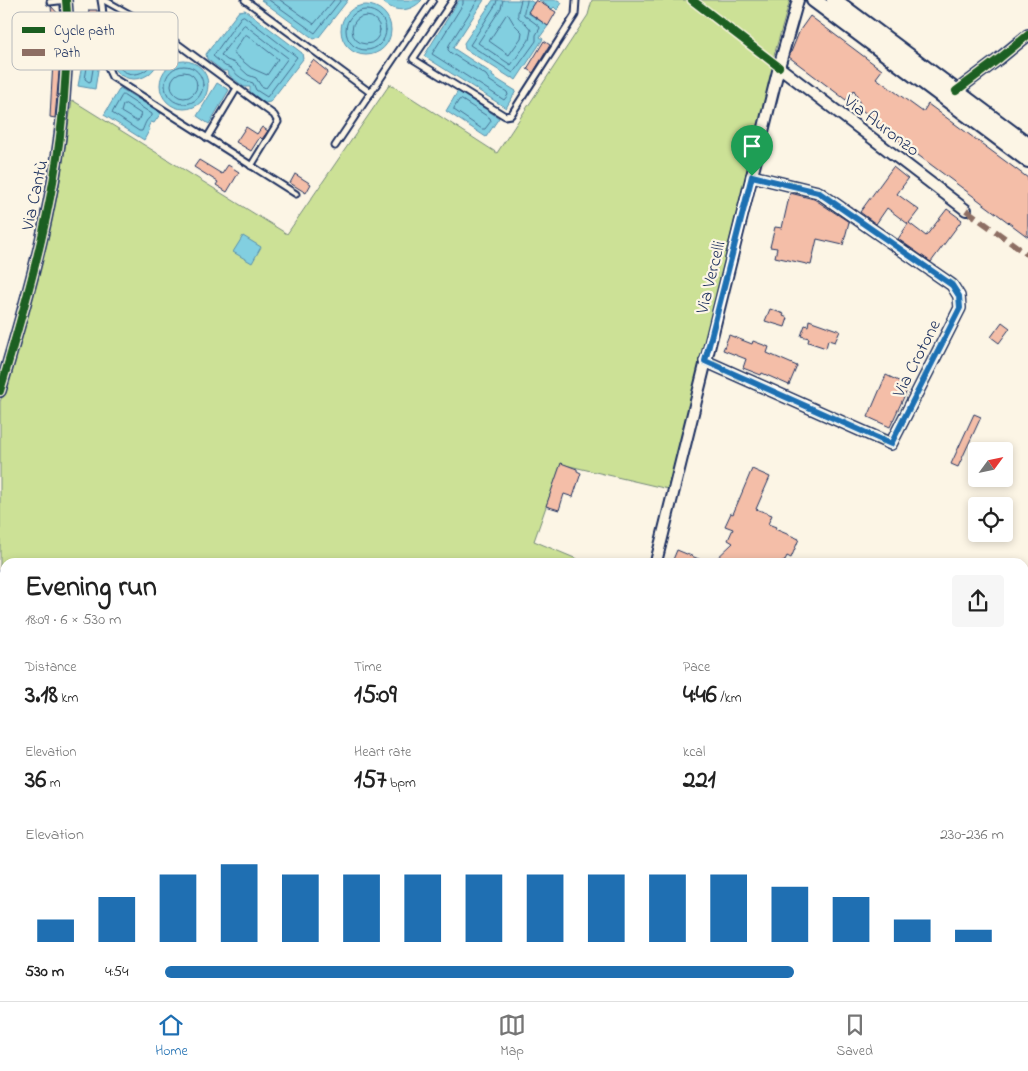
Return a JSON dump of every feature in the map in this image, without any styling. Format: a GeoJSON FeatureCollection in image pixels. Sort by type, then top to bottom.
{"type":"FeatureCollection","features":[{"type":"Feature","properties":{"kind":"main road"},"geometry":{"type":"LineString","coordinates":[[814,0],[1028,160]]}},
{"type":"Feature","properties":{"kind":"main road"},"geometry":{"type":"LineString","coordinates":[[834,0],[1028,145]]}},
{"type":"Feature","properties":{"kind":"street","name":"Via Vercelli"},"geometry":{"type":"LineString","coordinates":[[657,558],[779,67],[798,0]]}},
{"type":"Feature","properties":{"kind":"street"},"geometry":{"type":"LineString","coordinates":[[956,91],[1028,35]]}},
{"type":"Feature","properties":{"kind":"street","name":"Via Auronzo"},"geometry":{"type":"LineString","coordinates":[[779,67],[966,210]]}},
{"type":"Feature","properties":{"kind":"street","name":"Via Cantù"},"geometry":{"type":"LineString","coordinates":[[0,391],[28,292],[54,180],[63,114],[66,70]]}},
{"type":"Feature","properties":{"kind":"street","name":"Via Crotone"},"geometry":{"type":"LineString","coordinates":[[705,361],[891,444],[960,308],[959,296],[952,285],[818,192],[752,176]]}},
{"type":"Feature","properties":{"kind":"lane"},"geometry":{"type":"LineString","coordinates":[[50,2],[66,0]]}},
{"type":"Feature","properties":{"kind":"lane"},"geometry":{"type":"LineString","coordinates":[[102,0],[124,12]]}},
{"type":"Feature","properties":{"kind":"lane"},"geometry":{"type":"LineString","coordinates":[[245,0],[371,93]]}},
{"type":"Feature","properties":{"kind":"lane"},"geometry":{"type":"LineString","coordinates":[[335,146],[433,0]]}},
{"type":"Feature","properties":{"kind":"lane"},"geometry":{"type":"LineString","coordinates":[[453,0],[413,59],[505,116],[511,115],[575,15],[576,0]]}},
{"type":"Feature","properties":{"kind":"lane"},"geometry":{"type":"LineString","coordinates":[[178,44],[274,116],[278,122],[250,166]]}},
{"type":"Feature","properties":{"kind":"lane"},"geometry":{"type":"LineString","coordinates":[[108,70],[112,77],[296,194]]}},
{"type":"Feature","properties":{"kind":"lane"},"geometry":{"type":"LineString","coordinates":[[208,138],[237,88]]}},
{"type":"Feature","properties":{"kind":"green space"},"geometry":{"type":"Polygon","coordinates":[[[592,0],[687,0],[773,68],[668,489],[561,464],[534,541],[574,558],[0,558],[0,402],[59,186],[72,100],[287,234],[390,84],[497,153],[588,15],[592,0]]]}},
{"type":"Feature","properties":{"kind":"green space"},"geometry":{"type":"Polygon","coordinates":[[[697,0],[790,0],[773,59],[697,0]]]}},
{"type":"Feature","properties":{"kind":"water"},"geometry":{"type":"Polygon","coordinates":[[[261,0],[348,0],[319,37],[314,39],[261,0]]]}},
{"type":"Feature","properties":{"kind":"water"},"geometry":{"type":"Polygon","coordinates":[[[381,0],[422,0],[412,7],[402,10],[391,7],[381,0]]]}},
{"type":"Feature","properties":{"kind":"water"},"geometry":{"type":"Polygon","coordinates":[[[459,0],[484,0],[453,48],[516,91],[506,108],[424,56],[459,0]]]}},
{"type":"Feature","properties":{"kind":"water"},"geometry":{"type":"Polygon","coordinates":[[[493,0],[529,0],[534,3],[528,13],[548,26],[540,37],[543,39],[516,80],[465,49],[464,43],[493,0]]]}},
{"type":"Feature","properties":{"kind":"water"},"geometry":{"type":"Polygon","coordinates":[[[539,0],[558,0],[562,3],[557,10],[554,7],[552,9],[539,0]]]}},
{"type":"Feature","properties":{"kind":"water"},"geometry":{"type":"Polygon","coordinates":[[[361,5],[371,5],[384,12],[391,25],[391,35],[384,48],[371,55],[361,55],[352,51],[345,44],[341,35],[341,25],[345,16],[352,9],[361,5]]]}},
{"type":"Feature","properties":{"kind":"water"},"geometry":{"type":"Polygon","coordinates":[[[245,10],[302,53],[303,59],[270,102],[265,103],[250,92],[250,87],[244,87],[229,75],[228,71],[223,71],[207,59],[206,54],[239,11],[245,10]]]}},
{"type":"Feature","properties":{"kind":"water"},"geometry":{"type":"Polygon","coordinates":[[[179,61],[189,61],[197,65],[204,72],[208,80],[208,90],[204,98],[197,105],[189,109],[179,109],[171,105],[164,98],[160,90],[160,80],[164,72],[166,70],[178,70],[179,61]]]}},
{"type":"Feature","properties":{"kind":"water"},"geometry":{"type":"Polygon","coordinates":[[[81,70],[98,70],[95,89],[78,86],[81,70]]]}},
{"type":"Feature","properties":{"kind":"water"},"geometry":{"type":"Polygon","coordinates":[[[152,70],[143,77],[134,79],[125,77],[117,71],[152,70]]]}},
{"type":"Feature","properties":{"kind":"water"},"geometry":{"type":"Polygon","coordinates":[[[217,83],[229,90],[209,124],[197,116],[217,83]]]}},
{"type":"Feature","properties":{"kind":"water"},"geometry":{"type":"Polygon","coordinates":[[[120,88],[161,113],[154,123],[151,122],[148,127],[150,129],[144,140],[104,115],[120,88]]]}},
{"type":"Feature","properties":{"kind":"water"},"geometry":{"type":"Polygon","coordinates":[[[458,91],[499,118],[486,137],[446,111],[458,91]]]}},
{"type":"Feature","properties":{"kind":"water"},"geometry":{"type":"Polygon","coordinates":[[[243,236],[261,247],[252,263],[233,252],[243,236]]]}},
{"type":"Feature","properties":{"kind":"building"},"geometry":{"type":"Polygon","coordinates":[[[536,0],[556,12],[548,26],[528,12],[536,0]]]}},
{"type":"Feature","properties":{"kind":"building"},"geometry":{"type":"Polygon","coordinates":[[[89,10],[97,10],[97,12],[89,12],[89,10]]]}},
{"type":"Feature","properties":{"kind":"building"},"geometry":{"type":"Polygon","coordinates":[[[810,16],[882,70],[876,78],[923,112],[928,104],[1028,178],[1028,237],[875,123],[876,121],[863,111],[854,90],[846,100],[789,57],[800,30],[810,16]]]}},
{"type":"Feature","properties":{"kind":"building"},"geometry":{"type":"Polygon","coordinates":[[[544,41],[550,45],[533,73],[527,69],[544,41]]]}},
{"type":"Feature","properties":{"kind":"building"},"geometry":{"type":"Polygon","coordinates":[[[313,60],[328,72],[319,84],[304,73],[313,60]]]}},
{"type":"Feature","properties":{"kind":"building"},"geometry":{"type":"Polygon","coordinates":[[[53,70],[59,70],[55,118],[50,117],[53,70]]]}},
{"type":"Feature","properties":{"kind":"building"},"geometry":{"type":"Polygon","coordinates":[[[246,127],[257,134],[262,127],[268,131],[262,139],[260,137],[251,151],[236,142],[246,127]]]}},
{"type":"Feature","properties":{"kind":"building"},"geometry":{"type":"Polygon","coordinates":[[[199,160],[222,174],[228,165],[239,172],[227,192],[216,185],[218,182],[194,167],[199,160]]]}},
{"type":"Feature","properties":{"kind":"building"},"geometry":{"type":"Polygon","coordinates":[[[893,167],[908,179],[897,194],[919,210],[909,223],[926,236],[947,209],[962,220],[931,262],[898,239],[908,224],[887,208],[876,224],[860,212],[893,167]]]}},
{"type":"Feature","properties":{"kind":"building"},"geometry":{"type":"Polygon","coordinates":[[[295,174],[311,184],[306,193],[290,183],[295,174]]]}},
{"type":"Feature","properties":{"kind":"building"},"geometry":{"type":"Polygon","coordinates":[[[790,193],[814,199],[849,222],[843,245],[817,239],[811,265],[775,257],[777,248],[770,247],[775,227],[782,228],[790,193]]]}},
{"type":"Feature","properties":{"kind":"building"},"geometry":{"type":"Polygon","coordinates":[[[770,309],[784,314],[783,316],[788,318],[785,327],[765,321],[770,309]]]}},
{"type":"Feature","properties":{"kind":"building"},"geometry":{"type":"Polygon","coordinates":[[[809,320],[840,331],[835,342],[828,340],[826,348],[808,342],[809,338],[801,336],[805,325],[808,326],[809,320]]]}},
{"type":"Feature","properties":{"kind":"building"},"geometry":{"type":"Polygon","coordinates":[[[1002,322],[1010,328],[999,343],[991,337],[1002,322]]]}},
{"type":"Feature","properties":{"kind":"building"},"geometry":{"type":"Polygon","coordinates":[[[729,335],[752,344],[753,341],[769,347],[767,353],[797,366],[789,385],[762,373],[761,375],[743,368],[746,359],[723,350],[729,335]]]}},
{"type":"Feature","properties":{"kind":"building"},"geometry":{"type":"Polygon","coordinates":[[[886,375],[909,386],[890,427],[868,417],[886,375]]]}},
{"type":"Feature","properties":{"kind":"building"},"geometry":{"type":"Polygon","coordinates":[[[974,414],[981,417],[958,467],[951,464],[974,414]]]}},
{"type":"Feature","properties":{"kind":"building"},"geometry":{"type":"Polygon","coordinates":[[[561,463],[577,469],[581,473],[573,497],[564,494],[559,510],[546,506],[561,463]]]}},
{"type":"Feature","properties":{"kind":"building"},"geometry":{"type":"Polygon","coordinates":[[[752,469],[770,477],[756,509],[772,515],[768,524],[776,527],[775,529],[799,539],[791,558],[787,556],[786,558],[717,558],[733,543],[728,540],[733,529],[725,526],[731,513],[733,514],[752,469]]]}},
{"type":"Feature","properties":{"kind":"building"},"geometry":{"type":"Polygon","coordinates":[[[677,550],[696,558],[674,558],[677,550]]]}},
{"type":"Feature","properties":{"kind":"marked path"},"geometry":{"type":"LineString","coordinates":[[966,210],[1028,255]]}},
{"type":"Feature","properties":{"kind":"cycle path"},"geometry":{"type":"LineString","coordinates":[[66,0],[67,12]]}},
{"type":"Feature","properties":{"kind":"cycle path"},"geometry":{"type":"LineString","coordinates":[[692,0],[779,67]]}},
{"type":"Feature","properties":{"kind":"cycle path"},"geometry":{"type":"LineString","coordinates":[[956,91],[1028,35]]}},
{"type":"Feature","properties":{"kind":"cycle path"},"geometry":{"type":"LineString","coordinates":[[0,391],[32,277],[50,200],[62,122],[65,70]]}},
{"type":"Feature","properties":{"kind":"cycle path"},"geometry":{"type":"LineString","coordinates":[[705,361],[891,444],[960,308],[959,296],[952,285],[818,192],[752,176]]}},
{"type":"Feature","properties":{"kind":"route"},"geometry":{"type":"LineString","coordinates":[[752,176],[818,192],[952,285],[959,296],[960,308],[891,444],[705,361],[752,176]]}}]}
